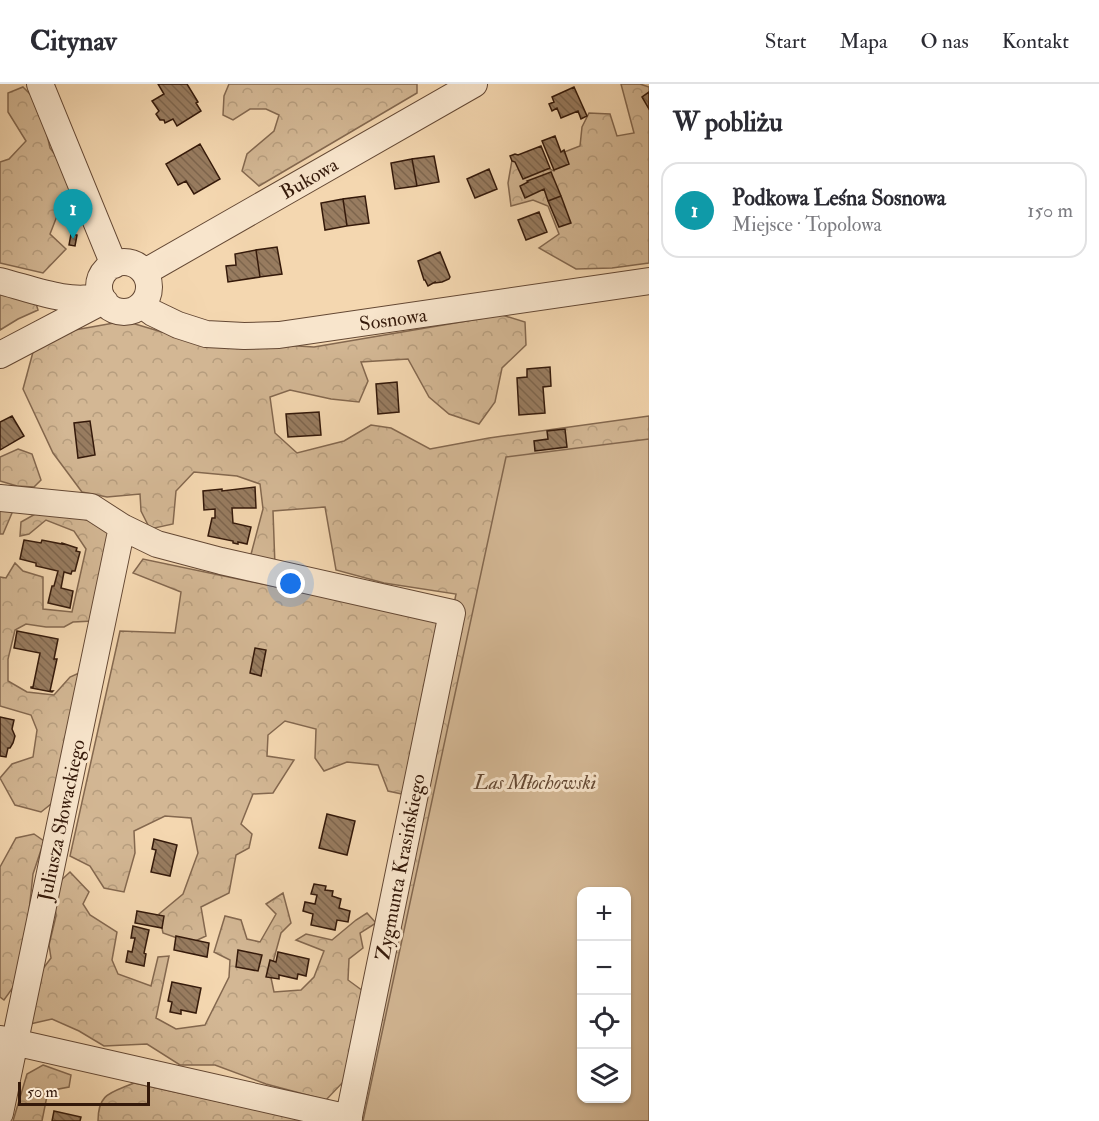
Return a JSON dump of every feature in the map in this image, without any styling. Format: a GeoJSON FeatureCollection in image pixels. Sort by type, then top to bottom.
{"type":"FeatureCollection","features":[{"type":"Feature","properties":{"kind":"street"},"geometry":{"type":"LineString","coordinates":[[40,84],[114,265]]}},
{"type":"Feature","properties":{"kind":"street","name":"Bukowa"},"geometry":{"type":"LineString","coordinates":[[145,272],[441,92],[474,84]]}},
{"type":"Feature","properties":{"kind":"street"},"geometry":{"type":"LineString","coordinates":[[131,264],[145,272],[149,290],[142,305],[134,310],[120,311],[112,308],[103,299],[99,288],[101,278],[105,271],[114,265],[131,264]]}},
{"type":"Feature","properties":{"kind":"street"},"geometry":{"type":"LineString","coordinates":[[0,281],[62,297],[103,299]]}},
{"type":"Feature","properties":{"kind":"street","name":"Sosnowa"},"geometry":{"type":"LineString","coordinates":[[142,305],[178,325],[206,334],[279,335],[649,281]]}},
{"type":"Feature","properties":{"kind":"street"},"geometry":{"type":"LineString","coordinates":[[0,355],[103,299]]}},
{"type":"Feature","properties":{"kind":"street"},"geometry":{"type":"LineString","coordinates":[[0,498],[91,507],[122,527]]}},
{"type":"Feature","properties":{"kind":"street","name":"Zygmunta Krasińskiego"},"geometry":{"type":"LineString","coordinates":[[122,527],[157,544],[221,561],[452,613],[349,1120]]}},
{"type":"Feature","properties":{"kind":"street","name":"Juliusza Słowackiego"},"geometry":{"type":"LineString","coordinates":[[0,1113],[8,1041],[122,527]]}},
{"type":"Feature","properties":{"kind":"street"},"geometry":{"type":"LineString","coordinates":[[8,1041],[349,1120]]}},
{"type":"Feature","properties":{"kind":"green space"},"geometry":{"type":"Polygon","coordinates":[[[229,84],[417,84],[417,93],[259,186],[242,171],[247,154],[274,131],[279,115],[266,109],[250,109],[233,120],[223,115],[224,96],[229,84]]]}},
{"type":"Feature","properties":{"kind":"green space"},"geometry":{"type":"Polygon","coordinates":[[[621,84],[640,84],[649,87],[649,263],[612,268],[576,269],[539,248],[559,234],[548,206],[533,200],[511,206],[508,183],[512,160],[539,164],[554,171],[559,154],[580,146],[582,127],[589,113],[610,114],[617,136],[634,133],[621,84]]]}},
{"type":"Feature","properties":{"kind":"green space"},"geometry":{"type":"Polygon","coordinates":[[[23,87],[40,104],[50,148],[78,186],[77,208],[57,216],[50,234],[66,249],[43,273],[0,263],[0,162],[9,159],[26,141],[8,112],[8,93],[23,87]]]}},
{"type":"Feature","properties":{"kind":"green space"},"geometry":{"type":"Polygon","coordinates":[[[0,292],[35,300],[38,310],[0,330],[0,292]]]}},
{"type":"Feature","properties":{"kind":"green space"},"geometry":{"type":"Polygon","coordinates":[[[502,315],[525,322],[526,345],[502,368],[495,402],[479,424],[449,414],[429,397],[408,359],[361,362],[368,381],[359,402],[331,399],[290,390],[270,397],[275,433],[297,453],[344,441],[371,425],[391,428],[430,449],[489,438],[649,416],[649,1121],[350,1121],[416,797],[388,791],[378,765],[347,762],[324,771],[315,758],[316,729],[285,721],[268,735],[267,756],[294,760],[273,793],[253,794],[241,824],[252,834],[249,848],[236,855],[229,893],[201,907],[206,936],[191,943],[163,933],[159,914],[183,894],[198,853],[191,818],[165,816],[134,831],[135,853],[124,892],[104,888],[90,866],[70,856],[120,631],[175,633],[181,592],[133,573],[143,559],[448,623],[427,745],[456,594],[384,583],[336,570],[325,507],[273,511],[275,566],[250,558],[263,509],[260,484],[237,476],[194,472],[176,491],[173,524],[150,529],[141,511],[140,494],[107,497],[82,492],[53,453],[23,389],[33,352],[69,331],[125,321],[162,332],[217,341],[314,347],[502,315]]]}},
{"type":"Feature","properties":{"kind":"green space","name":"Las Młochowski"},"geometry":{"type":"Polygon","coordinates":[[[649,439],[649,1121],[363,1121],[506,457],[649,439]]]}},
{"type":"Feature","properties":{"kind":"green space"},"geometry":{"type":"Polygon","coordinates":[[[18,449],[32,454],[41,480],[34,487],[17,486],[0,481],[0,457],[18,449]]]}},
{"type":"Feature","properties":{"kind":"green space"},"geometry":{"type":"Polygon","coordinates":[[[0,505],[9,505],[12,513],[3,534],[0,534],[0,505]]]}},
{"type":"Feature","properties":{"kind":"green space"},"geometry":{"type":"Polygon","coordinates":[[[54,510],[103,525],[110,533],[93,621],[73,622],[64,627],[26,624],[15,630],[8,659],[8,681],[27,692],[54,695],[70,677],[79,673],[56,800],[41,812],[15,805],[0,778],[12,764],[33,757],[37,730],[31,715],[0,706],[0,577],[6,578],[15,563],[23,571],[43,577],[43,609],[72,612],[86,549],[74,531],[46,520],[29,534],[20,536],[21,522],[37,513],[54,510]]]}},
{"type":"Feature","properties":{"kind":"green space"},"geometry":{"type":"Polygon","coordinates":[[[34,834],[44,841],[33,874],[27,930],[14,986],[4,1000],[0,997],[0,867],[16,838],[34,834]]]}},
{"type":"Feature","properties":{"kind":"green space"},"geometry":{"type":"Polygon","coordinates":[[[70,872],[89,892],[83,904],[90,915],[117,932],[112,960],[118,974],[151,986],[158,957],[169,956],[156,1018],[176,1029],[205,1025],[229,977],[230,960],[214,952],[225,916],[241,920],[247,939],[260,942],[276,914],[266,904],[283,893],[291,923],[281,933],[270,973],[274,992],[301,990],[314,977],[324,951],[296,940],[306,934],[332,940],[367,913],[376,923],[360,933],[363,948],[349,959],[348,980],[363,991],[345,1080],[326,1100],[266,1084],[215,1065],[180,1065],[147,1044],[104,1046],[52,1019],[30,1024],[36,978],[51,958],[49,945],[56,916],[58,883],[70,872]]]}},
{"type":"Feature","properties":{"kind":"green space"},"geometry":{"type":"Polygon","coordinates":[[[43,1065],[71,1075],[69,1087],[48,1091],[42,1121],[13,1121],[27,1074],[43,1065]]]}},
{"type":"Feature","properties":{"kind":"green space"},"geometry":{"type":"Polygon","coordinates":[[[134,1083],[308,1121],[98,1121],[103,1099],[134,1083]]]}},
{"type":"Feature","properties":{"kind":"building"},"geometry":{"type":"Polygon","coordinates":[[[158,84],[187,84],[201,111],[177,126],[173,119],[165,123],[164,120],[160,120],[156,114],[159,111],[152,101],[164,94],[158,84]]]}},
{"type":"Feature","properties":{"kind":"building"},"geometry":{"type":"Polygon","coordinates":[[[574,87],[587,116],[581,119],[578,111],[561,118],[557,108],[552,111],[549,104],[554,102],[552,97],[574,87]]]}},
{"type":"Feature","properties":{"kind":"building"},"geometry":{"type":"Polygon","coordinates":[[[649,92],[649,109],[642,97],[649,92]]]}},
{"type":"Feature","properties":{"kind":"building"},"geometry":{"type":"Polygon","coordinates":[[[555,136],[569,164],[554,170],[542,141],[555,136]]]}},
{"type":"Feature","properties":{"kind":"building"},"geometry":{"type":"Polygon","coordinates":[[[200,144],[220,179],[194,194],[186,181],[178,185],[166,164],[200,144]]]}},
{"type":"Feature","properties":{"kind":"building"},"geometry":{"type":"Polygon","coordinates":[[[541,146],[550,168],[523,179],[510,156],[541,146]]]}},
{"type":"Feature","properties":{"kind":"building"},"geometry":{"type":"Polygon","coordinates":[[[434,156],[439,182],[417,186],[412,159],[434,156]]]}},
{"type":"Feature","properties":{"kind":"building"},"geometry":{"type":"Polygon","coordinates":[[[412,159],[417,186],[395,189],[391,163],[412,159]]]}},
{"type":"Feature","properties":{"kind":"building"},"geometry":{"type":"Polygon","coordinates":[[[489,169],[497,189],[475,198],[467,179],[489,169]]]}},
{"type":"Feature","properties":{"kind":"building"},"geometry":{"type":"Polygon","coordinates":[[[551,172],[561,196],[548,201],[544,189],[525,198],[520,186],[551,172]]]}},
{"type":"Feature","properties":{"kind":"building"},"geometry":{"type":"Polygon","coordinates":[[[365,196],[369,223],[347,226],[343,199],[365,196]]]}},
{"type":"Feature","properties":{"kind":"building"},"geometry":{"type":"Polygon","coordinates":[[[561,196],[571,223],[559,227],[548,201],[561,196]]]}},
{"type":"Feature","properties":{"kind":"building"},"geometry":{"type":"Polygon","coordinates":[[[343,199],[347,226],[325,230],[321,203],[343,199]]]}},
{"type":"Feature","properties":{"kind":"building"},"geometry":{"type":"Polygon","coordinates":[[[539,212],[547,232],[526,240],[518,220],[539,212]]]}},
{"type":"Feature","properties":{"kind":"building"},"geometry":{"type":"Polygon","coordinates":[[[71,234],[77,235],[75,246],[69,245],[71,234]]]}},
{"type":"Feature","properties":{"kind":"building"},"geometry":{"type":"Polygon","coordinates":[[[277,247],[282,274],[260,277],[256,250],[277,247]]]}},
{"type":"Feature","properties":{"kind":"building"},"geometry":{"type":"Polygon","coordinates":[[[256,250],[260,277],[228,282],[226,266],[236,265],[235,254],[256,250]]]}},
{"type":"Feature","properties":{"kind":"building"},"geometry":{"type":"Polygon","coordinates":[[[440,252],[450,277],[428,286],[418,261],[440,252]]]}},
{"type":"Feature","properties":{"kind":"building"},"geometry":{"type":"Polygon","coordinates":[[[550,367],[551,386],[543,387],[545,413],[519,415],[517,378],[527,377],[527,369],[550,367]]]}},
{"type":"Feature","properties":{"kind":"building"},"geometry":{"type":"Polygon","coordinates":[[[397,382],[399,412],[378,414],[376,384],[397,382]]]}},
{"type":"Feature","properties":{"kind":"building"},"geometry":{"type":"Polygon","coordinates":[[[319,412],[321,435],[288,437],[286,414],[319,412]]]}},
{"type":"Feature","properties":{"kind":"building"},"geometry":{"type":"Polygon","coordinates":[[[12,416],[24,436],[0,450],[0,422],[12,416]]]}},
{"type":"Feature","properties":{"kind":"building"},"geometry":{"type":"Polygon","coordinates":[[[90,421],[95,455],[78,458],[74,423],[90,421]]]}},
{"type":"Feature","properties":{"kind":"building"},"geometry":{"type":"Polygon","coordinates":[[[565,429],[567,447],[535,451],[534,441],[548,439],[547,431],[565,429]]]}},
{"type":"Feature","properties":{"kind":"building"},"geometry":{"type":"Polygon","coordinates":[[[255,487],[256,508],[232,508],[233,523],[251,527],[247,544],[233,543],[233,541],[208,536],[212,518],[215,518],[215,509],[204,510],[203,491],[255,487]]]}},
{"type":"Feature","properties":{"kind":"building"},"geometry":{"type":"Polygon","coordinates":[[[24,540],[62,543],[77,548],[76,551],[80,552],[75,571],[71,574],[64,572],[61,588],[73,591],[70,608],[48,603],[58,571],[36,566],[36,563],[20,559],[24,540]]]}},
{"type":"Feature","properties":{"kind":"building"},"geometry":{"type":"Polygon","coordinates":[[[17,631],[58,639],[54,659],[57,659],[50,691],[52,692],[31,688],[40,653],[14,648],[17,631]]]}},
{"type":"Feature","properties":{"kind":"building"},"geometry":{"type":"Polygon","coordinates":[[[255,648],[266,650],[261,676],[250,673],[255,648]]]}},
{"type":"Feature","properties":{"kind":"building"},"geometry":{"type":"Polygon","coordinates":[[[0,717],[14,720],[12,729],[15,736],[6,757],[0,756],[0,717]]]}},
{"type":"Feature","properties":{"kind":"building"},"geometry":{"type":"Polygon","coordinates":[[[327,814],[355,821],[347,855],[319,848],[327,814]]]}},
{"type":"Feature","properties":{"kind":"building"},"geometry":{"type":"Polygon","coordinates":[[[154,839],[177,845],[170,876],[151,872],[156,850],[152,849],[154,839]]]}},
{"type":"Feature","properties":{"kind":"building"},"geometry":{"type":"Polygon","coordinates":[[[314,884],[326,886],[325,890],[333,891],[332,896],[341,899],[339,908],[350,911],[348,922],[337,920],[335,930],[311,925],[313,914],[303,911],[305,902],[315,904],[317,895],[311,894],[314,884]]]}},
{"type":"Feature","properties":{"kind":"building"},"geometry":{"type":"Polygon","coordinates":[[[137,911],[164,916],[162,928],[135,923],[137,911]]]}},
{"type":"Feature","properties":{"kind":"building"},"geometry":{"type":"Polygon","coordinates":[[[133,926],[149,930],[144,966],[126,962],[128,951],[132,952],[135,938],[131,938],[133,926]]]}},
{"type":"Feature","properties":{"kind":"building"},"geometry":{"type":"Polygon","coordinates":[[[176,936],[209,943],[207,957],[174,950],[176,936]]]}},
{"type":"Feature","properties":{"kind":"building"},"geometry":{"type":"Polygon","coordinates":[[[238,950],[262,955],[258,971],[236,967],[238,950]]]}},
{"type":"Feature","properties":{"kind":"building"},"geometry":{"type":"Polygon","coordinates":[[[278,952],[309,959],[306,976],[298,974],[297,979],[279,975],[279,979],[266,977],[270,960],[276,962],[278,952]]]}},
{"type":"Feature","properties":{"kind":"building"},"geometry":{"type":"Polygon","coordinates":[[[172,982],[201,988],[196,1013],[181,1010],[181,1014],[170,1012],[172,1002],[168,1001],[172,982]]]}},
{"type":"Feature","properties":{"kind":"building"},"geometry":{"type":"Polygon","coordinates":[[[54,1111],[81,1117],[80,1121],[52,1121],[54,1111]]]}},
{"type":"Feature","properties":{"kind":"place","name":"Podkowa Leśna Sosnowa"},"geometry":{"type":"Point","coordinates":[73,239]}}]}
